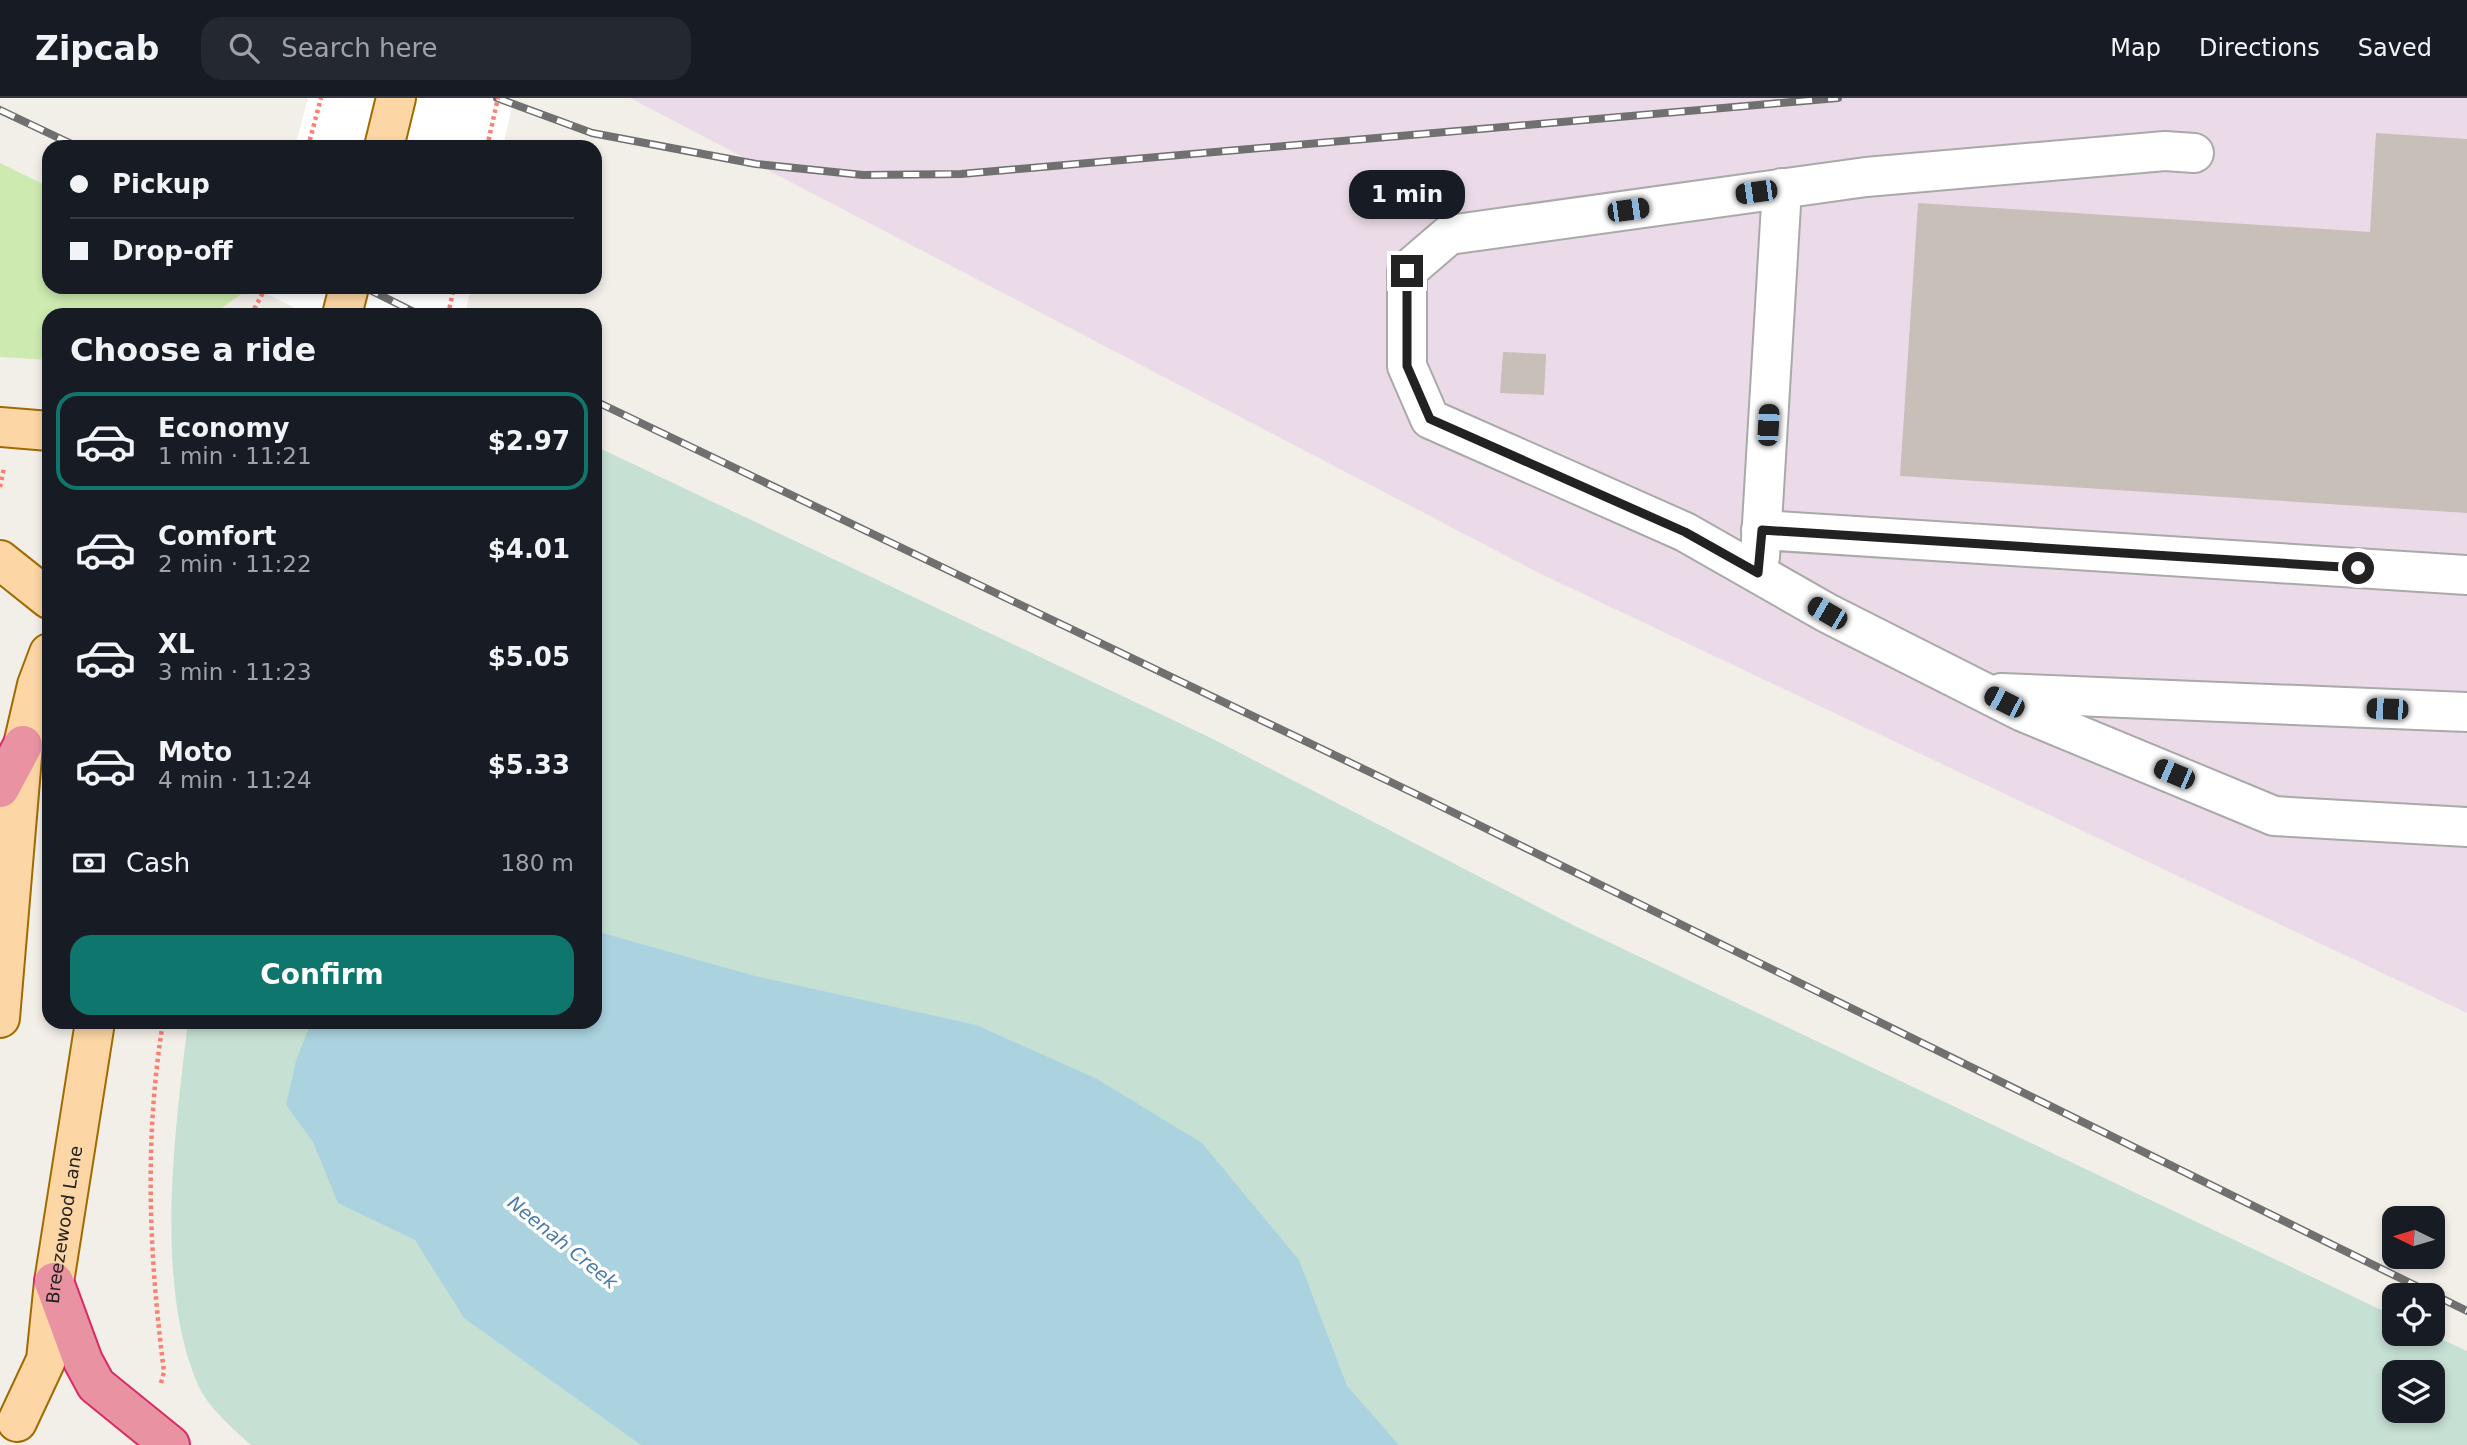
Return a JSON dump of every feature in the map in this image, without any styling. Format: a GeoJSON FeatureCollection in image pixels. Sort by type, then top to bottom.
{"type":"FeatureCollection","features":[{"type":"Feature","properties":{"kind":"highway"},"geometry":{"type":"LineString","coordinates":[[0,788],[23,746]]}},
{"type":"Feature","properties":{"kind":"highway"},"geometry":{"type":"LineString","coordinates":[[54,1282],[83,1361],[96,1385],[160,1437]]}},
{"type":"Feature","properties":{"kind":"main road"},"geometry":{"type":"LineString","coordinates":[[386,140],[396,98]]}},
{"type":"Feature","properties":{"kind":"main road"},"geometry":{"type":"LineString","coordinates":[[0,426],[42,430]]}},
{"type":"Feature","properties":{"kind":"main road"},"geometry":{"type":"LineString","coordinates":[[0,561],[42,594]]}},
{"type":"Feature","properties":{"kind":"main road"},"geometry":{"type":"LineString","coordinates":[[0,1017],[23,746],[42,672]]}},
{"type":"Feature","properties":{"kind":"main road","name":"Breezewood Lane"},"geometry":{"type":"LineString","coordinates":[[20,1433],[46,1360],[54,1282],[94,1029]]}},
{"type":"Feature","properties":{"kind":"main road"},"geometry":{"type":"LineString","coordinates":[[0,1388],[20,1433]]}},
{"type":"Feature","properties":{"kind":"lane"},"geometry":{"type":"LineString","coordinates":[[2194,153],[2165,151],[1893,175],[1449,234],[1407,271],[1407,366],[1430,419],[1685,532],[1827,613],[2023,712],[2274,816],[2467,827]]}},
{"type":"Feature","properties":{"kind":"lane"},"geometry":{"type":"LineString","coordinates":[[1758,573],[1782,188]]}},
{"type":"Feature","properties":{"kind":"lane"},"geometry":{"type":"LineString","coordinates":[[1762,530],[2467,575]]}},
{"type":"Feature","properties":{"kind":"lane"},"geometry":{"type":"LineString","coordinates":[[1985,692],[2467,712]]}},
{"type":"Feature","properties":{"kind":"path"},"geometry":{"type":"LineString","coordinates":[[310,140],[321,98]]}},
{"type":"Feature","properties":{"kind":"path"},"geometry":{"type":"LineString","coordinates":[[489,140],[498,98]]}},
{"type":"Feature","properties":{"kind":"path"},"geometry":{"type":"LineString","coordinates":[[160,1437],[164,1372],[149,1238],[149,1161],[162,1029]]}},
{"type":"Feature","properties":{"kind":"shaded area"},"geometry":{"type":"Polygon","coordinates":[[[630,98],[2467,98],[2467,1013],[1539,573],[630,98]]]}},
{"type":"Feature","properties":{"kind":"green space"},"geometry":{"type":"Polygon","coordinates":[[[0,163],[42,184],[42,294],[241,294],[222,308],[42,308],[42,360],[0,357],[0,163]]]}},
{"type":"Feature","properties":{"kind":"green space"},"geometry":{"type":"Polygon","coordinates":[[[602,449],[1213,739],[1575,926],[2382,1310],[2382,1346],[2445,1346],[2445,1341],[2467,1351],[2467,1445],[251,1445],[229,1425],[202,1393],[184,1345],[176,1301],[172,1254],[174,1157],[187,1029],[602,1029],[602,449]]]}},
{"type":"Feature","properties":{"kind":"water","name":"Neenah Creek"},"geometry":{"type":"Polygon","coordinates":[[[602,933],[755,976],[976,1025],[1097,1079],[1202,1143],[1299,1260],[1347,1386],[1399,1445],[641,1445],[464,1318],[415,1240],[338,1203],[313,1142],[286,1105],[296,1061],[308,1029],[602,1029],[602,933]]]}},
{"type":"Feature","properties":{"kind":"pier"},"geometry":{"type":"Polygon","coordinates":[[[308,98],[514,98],[505,140],[297,140],[308,98]]]}},
{"type":"Feature","properties":{"kind":"pier"},"geometry":{"type":"Polygon","coordinates":[[[268,294],[470,294],[466,308],[294,308],[268,294]]]}},
{"type":"Feature","properties":{"kind":"building"},"geometry":{"type":"Polygon","coordinates":[[[2376,133],[2467,139],[2467,513],[1900,476],[1918,203],[2370,232],[2376,133]]]}},
{"type":"Feature","properties":{"kind":"building"},"geometry":{"type":"Polygon","coordinates":[[[1503,352],[1546,354],[1544,395],[1500,393],[1503,352]]]}},
{"type":"Feature","properties":{"kind":"railway"},"geometry":{"type":"LineString","coordinates":[[497,98],[592,133],[756,164],[863,175],[961,174],[1838,98]]}},
{"type":"Feature","properties":{"kind":"railway"},"geometry":{"type":"LineString","coordinates":[[0,110],[63,140]]}},
{"type":"Feature","properties":{"kind":"railway"},"geometry":{"type":"LineString","coordinates":[[378,294],[406,308]]}},
{"type":"Feature","properties":{"kind":"railway"},"geometry":{"type":"LineString","coordinates":[[602,404],[1424,798],[2467,1311]]}},
{"type":"Feature","properties":{"kind":"route"},"geometry":{"type":"LineString","coordinates":[[1407,271],[1407,366],[1430,419],[1685,532],[1758,573],[1762,530],[2358,568]]}}]}
